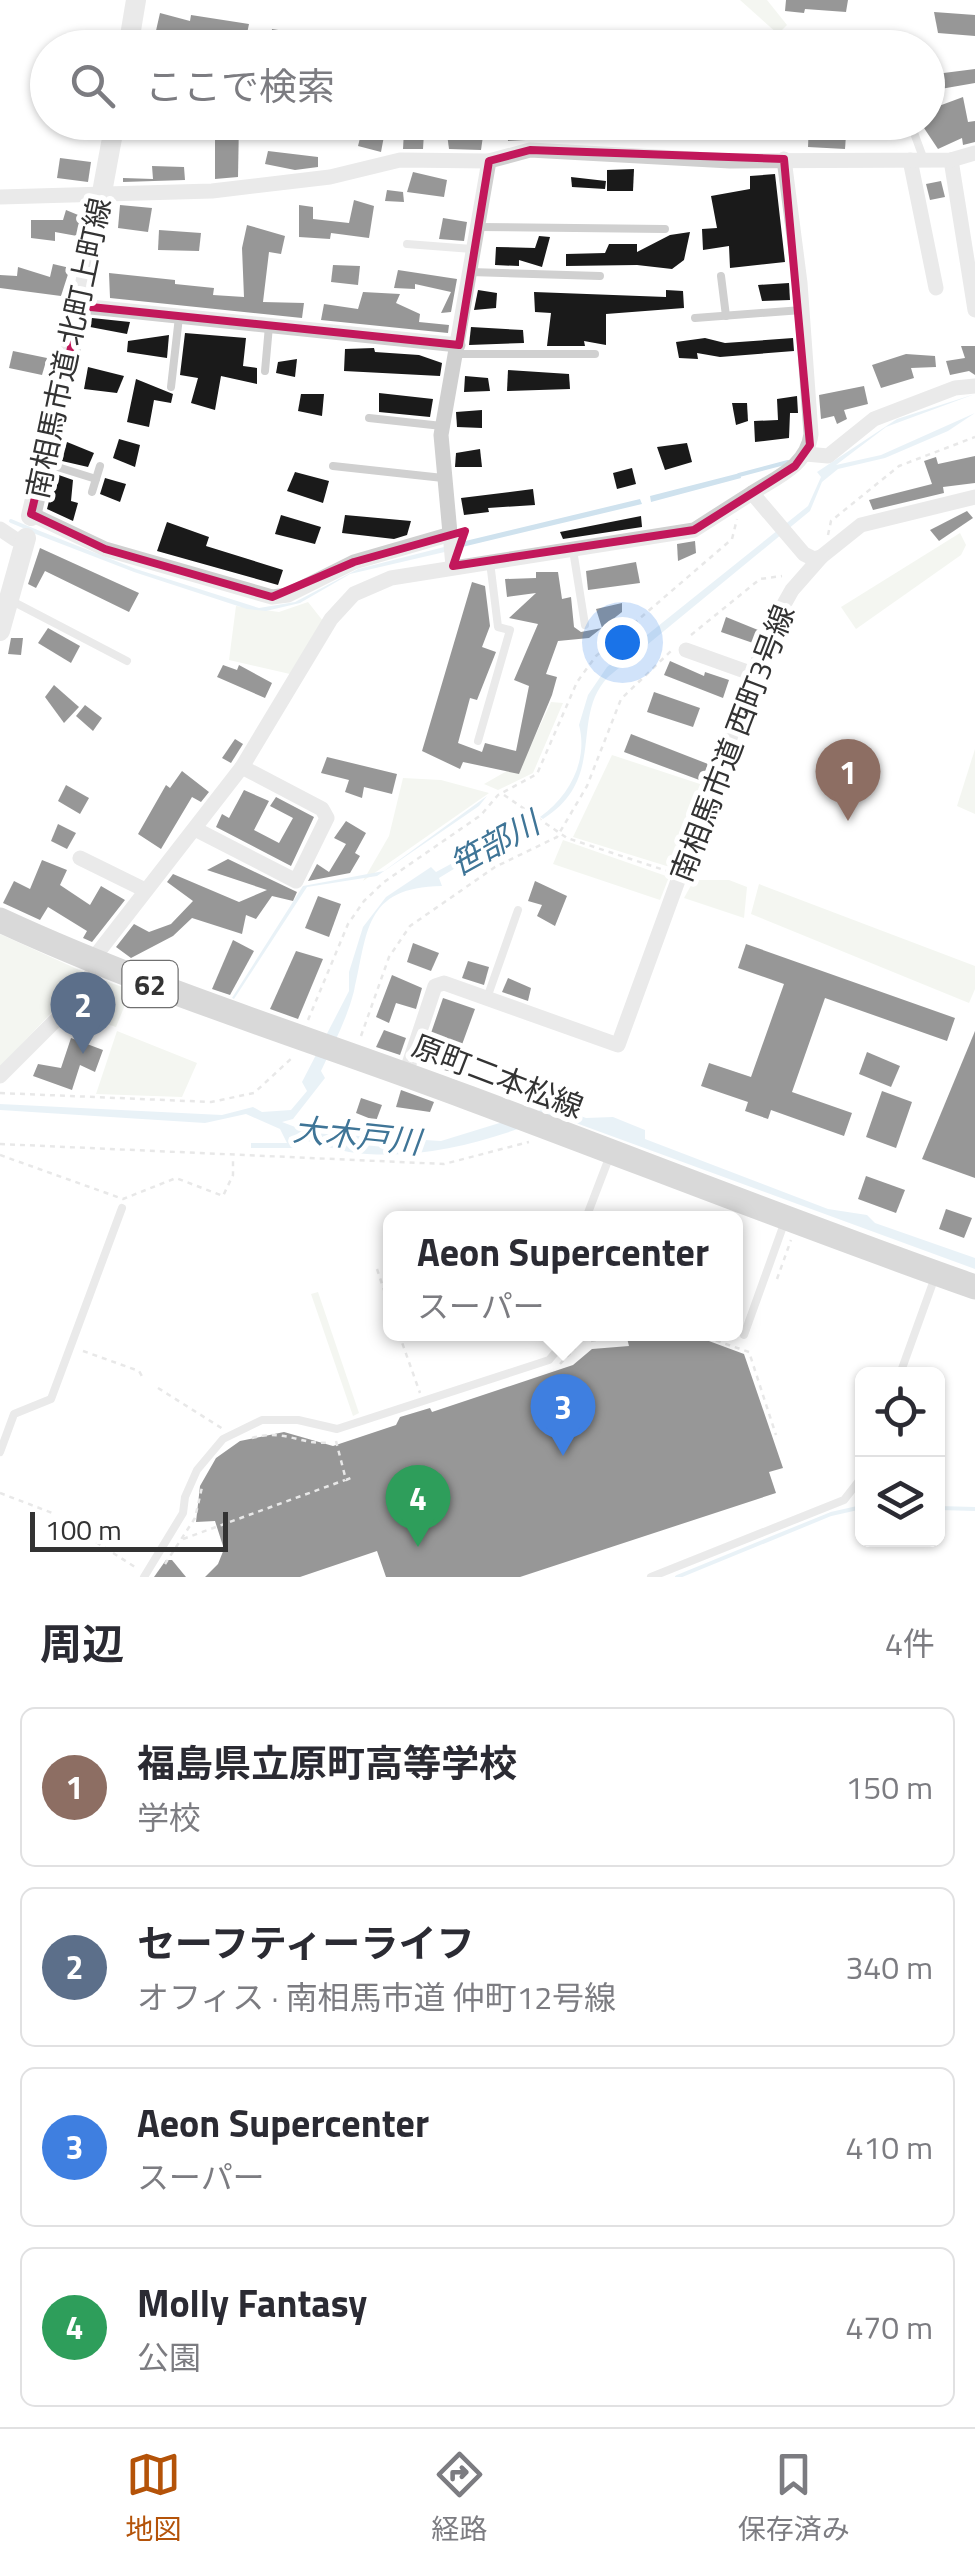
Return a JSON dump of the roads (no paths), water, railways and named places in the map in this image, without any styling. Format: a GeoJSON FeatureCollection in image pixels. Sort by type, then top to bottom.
{"type":"FeatureCollection","features":[{"type":"Feature","properties":{"kind":"main road","name":"原町二本松線"},"geometry":{"type":"LineString","coordinates":[[0,920],[301,1044],[404,1076],[499,1111],[542,1132],[975,1287]]}},
{"type":"Feature","properties":{"kind":"street"},"geometry":{"type":"LineString","coordinates":[[131,30],[136,0]]}},
{"type":"Feature","properties":{"kind":"street","name":"南相馬市道 北町上町線"},"geometry":{"type":"LineString","coordinates":[[0,630],[81,306],[111,140]]}},
{"type":"Feature","properties":{"kind":"street"},"geometry":{"type":"LineString","coordinates":[[0,197],[102,197],[283,184],[400,160],[488,161],[530,150],[700,160],[951,160],[975,154]]}},
{"type":"Feature","properties":{"kind":"street"},"geometry":{"type":"LineString","coordinates":[[31,515],[106,549],[272,597],[288,595],[354,562],[452,549],[490,562],[694,530],[795,466],[806,454],[811,434],[802,310],[784,160]]}},
{"type":"Feature","properties":{"kind":"street"},"geometry":{"type":"LineString","coordinates":[[917,160],[936,288]]}},
{"type":"Feature","properties":{"kind":"street"},"geometry":{"type":"LineString","coordinates":[[951,160],[975,310]]}},
{"type":"Feature","properties":{"kind":"street"},"geometry":{"type":"LineString","coordinates":[[452,549],[443,478],[442,426],[488,161]]}},
{"type":"Feature","properties":{"kind":"street"},"geometry":{"type":"LineString","coordinates":[[81,306],[458,350]]}},
{"type":"Feature","properties":{"kind":"street"},"geometry":{"type":"LineString","coordinates":[[806,454],[828,456],[874,419],[955,388],[975,386]]}},
{"type":"Feature","properties":{"kind":"street"},"geometry":{"type":"LineString","coordinates":[[752,493],[808,557],[826,551]]}},
{"type":"Feature","properties":{"kind":"street","name":"南相馬市道 西町3号線"},"geometry":{"type":"LineString","coordinates":[[404,1076],[435,986],[444,983],[618,1044],[753,674],[776,615],[796,584],[826,551],[861,526],[975,497]]}},
{"type":"Feature","properties":{"kind":"street"},"geometry":{"type":"LineString","coordinates":[[0,529],[21,538]]}},
{"type":"Feature","properties":{"kind":"street"},"geometry":{"type":"LineString","coordinates":[[0,1076],[65,1011],[143,889],[242,767],[346,601],[452,549]]}},
{"type":"Feature","properties":{"kind":"street"},"geometry":{"type":"LineString","coordinates":[[681,648],[753,674]]}},
{"type":"Feature","properties":{"kind":"street"},"geometry":{"type":"LineString","coordinates":[[195,829],[296,881],[327,818],[322,809],[242,767]]}},
{"type":"Feature","properties":{"kind":"street"},"geometry":{"type":"LineString","coordinates":[[80,858],[143,889]]}},
{"type":"Feature","properties":{"kind":"lane"},"geometry":{"type":"LineString","coordinates":[[913,140],[917,160]]}},
{"type":"Feature","properties":{"kind":"lane"},"geometry":{"type":"LineString","coordinates":[[476,227],[666,229]]}},
{"type":"Feature","properties":{"kind":"lane"},"geometry":{"type":"LineString","coordinates":[[407,244],[472,249]]}},
{"type":"Feature","properties":{"kind":"lane"},"geometry":{"type":"LineString","coordinates":[[468,272],[600,276]]}},
{"type":"Feature","properties":{"kind":"lane"},"geometry":{"type":"LineString","coordinates":[[721,276],[726,316]]}},
{"type":"Feature","properties":{"kind":"lane"},"geometry":{"type":"LineString","coordinates":[[696,318],[802,310]]}},
{"type":"Feature","properties":{"kind":"lane"},"geometry":{"type":"LineString","coordinates":[[171,387],[179,317]]}},
{"type":"Feature","properties":{"kind":"lane"},"geometry":{"type":"LineString","coordinates":[[265,370],[269,326]]}},
{"type":"Feature","properties":{"kind":"lane"},"geometry":{"type":"LineString","coordinates":[[458,350],[595,354]]}},
{"type":"Feature","properties":{"kind":"lane"},"geometry":{"type":"LineString","coordinates":[[369,418],[442,426]]}},
{"type":"Feature","properties":{"kind":"lane"},"geometry":{"type":"LineString","coordinates":[[44,463],[96,479]]}},
{"type":"Feature","properties":{"kind":"lane"},"geometry":{"type":"LineString","coordinates":[[92,492],[100,466]]}},
{"type":"Feature","properties":{"kind":"lane"},"geometry":{"type":"LineString","coordinates":[[333,466],[443,478]]}},
{"type":"Feature","properties":{"kind":"lane"},"geometry":{"type":"LineString","coordinates":[[573,550],[585,625]]}},
{"type":"Feature","properties":{"kind":"lane"},"geometry":{"type":"LineString","coordinates":[[478,741],[510,630],[498,627],[490,562]]}},
{"type":"Feature","properties":{"kind":"lane"},"geometry":{"type":"LineString","coordinates":[[9,599],[127,661]]}},
{"type":"Feature","properties":{"kind":"lane"},"geometry":{"type":"LineString","coordinates":[[487,998],[518,910]]}},
{"type":"Feature","properties":{"kind":"lane"},"geometry":{"type":"LineString","coordinates":[[589,1211],[611,1154]]}},
{"type":"Feature","properties":{"kind":"lane"},"geometry":{"type":"LineString","coordinates":[[0,1452],[14,1414],[51,1399],[122,1208]]}},
{"type":"Feature","properties":{"kind":"lane"},"geometry":{"type":"LineString","coordinates":[[744,1336],[785,1221]]}},
{"type":"Feature","properties":{"kind":"lane"},"geometry":{"type":"LineString","coordinates":[[902,1367],[936,1273]]}},
{"type":"Feature","properties":{"kind":"lane"},"geometry":{"type":"LineString","coordinates":[[142,1574],[183,1513],[184,1497],[198,1470],[223,1439],[262,1420],[298,1420],[338,1429],[549,1360],[565,1341]]}},
{"type":"Feature","properties":{"kind":"lane"},"geometry":{"type":"LineString","coordinates":[[651,1577],[844,1500],[855,1487]]}},
{"type":"Feature","properties":{"kind":"water"},"geometry":{"type":"Polygon","coordinates":[[[975,394],[886,427],[836,465],[881,455],[975,413],[948,431],[885,458],[838,469],[822,482],[810,511],[608,677],[591,711],[582,767],[575,785],[563,803],[543,819],[540,817],[560,798],[574,776],[581,751],[579,725],[588,695],[607,667],[808,506],[821,477],[817,472],[897,419],[975,394]]]}},
{"type":"Feature","properties":{"kind":"water"},"geometry":{"type":"Polygon","coordinates":[[[740,473],[741,478],[651,502],[650,496],[740,473]]]}},
{"type":"Feature","properties":{"kind":"water"},"geometry":{"type":"Polygon","coordinates":[[[640,499],[642,504],[458,548],[457,543],[640,499]]]}},
{"type":"Feature","properties":{"kind":"water"},"geometry":{"type":"Polygon","coordinates":[[[35,529],[136,569],[259,608],[295,602],[358,569],[448,546],[449,551],[350,574],[300,603],[266,611],[247,609],[134,572],[33,533],[35,529]]]}},
{"type":"Feature","properties":{"kind":"water"},"geometry":{"type":"Polygon","coordinates":[[[487,796],[479,806],[377,876],[307,887],[232,998],[303,886],[384,871],[487,796]]]}},
{"type":"Feature","properties":{"kind":"water"},"geometry":{"type":"Polygon","coordinates":[[[533,818],[538,822],[504,833],[493,845],[439,878],[442,886],[416,888],[383,904],[367,933],[351,1001],[321,1071],[325,1078],[293,1119],[282,1122],[311,1133],[441,1141],[554,1106],[586,1118],[613,1117],[645,1130],[645,1139],[828,1209],[867,1215],[875,1223],[975,1258],[975,1269],[554,1115],[454,1147],[375,1154],[342,1151],[289,1137],[294,1148],[251,1148],[251,1143],[287,1143],[280,1129],[246,1114],[205,1123],[0,1110],[0,1104],[222,1115],[253,1107],[262,1112],[291,1110],[307,1091],[302,1082],[349,991],[349,972],[363,927],[386,897],[431,867],[436,872],[486,845],[507,825],[533,818]]]}},
{"type":"Feature","properties":{"kind":"waterway","name":"笹部川"},"geometry":{"type":"LineString","coordinates":[[739,475],[788,462]]}},
{"type":"Feature","properties":{"kind":"waterway","name":"笹部川"},"geometry":{"type":"LineString","coordinates":[[11,521],[35,531]]}},
{"type":"Feature","properties":{"kind":"waterway","name":"大木戸川"},"geometry":{"type":"LineString","coordinates":[[945,1508],[975,1509]]}},
{"type":"Feature","properties":{"kind":"waterway","name":"大木戸川"},"geometry":{"type":"LineString","coordinates":[[677,1577],[831,1514],[855,1509]]}},
{"type":"Feature","properties":{"kind":"place","name":"福島県立原町高等学校"},"geometry":{"type":"Point","coordinates":[848,821]}},
{"type":"Feature","properties":{"kind":"place","name":"セーフティーライフ"},"geometry":{"type":"Point","coordinates":[83,1054]}},
{"type":"Feature","properties":{"kind":"place","name":"Aeon Supercenter"},"geometry":{"type":"Point","coordinates":[563,1456]}},
{"type":"Feature","properties":{"kind":"place","name":"Molly Fantasy"},"geometry":{"type":"Point","coordinates":[418,1547]}}]}
